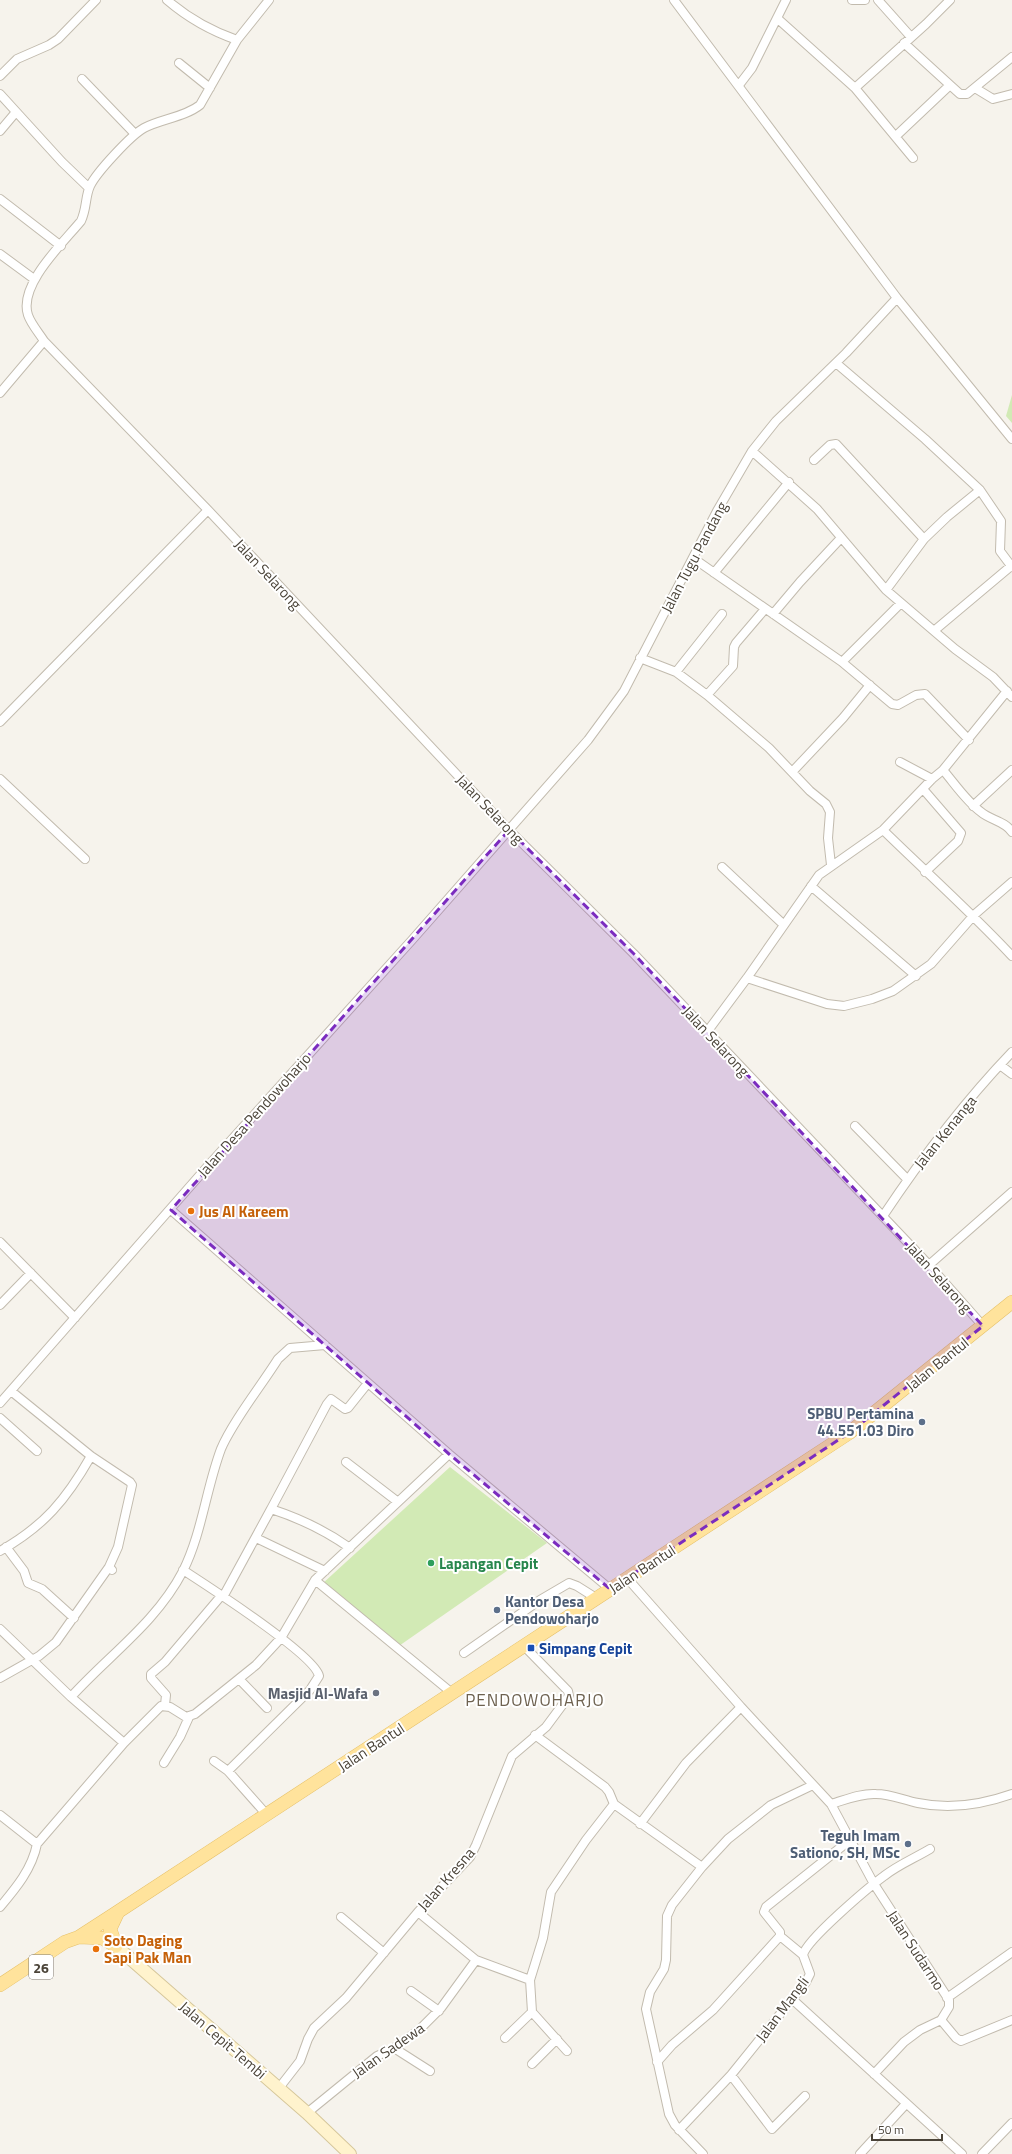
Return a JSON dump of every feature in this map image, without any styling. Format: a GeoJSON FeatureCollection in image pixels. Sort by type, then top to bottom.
{"type":"FeatureCollection","features":[{"type":"Feature","properties":{"kind":"main road","name":"Jalan Bantul"},"geometry":{"type":"LineString","coordinates":[[1,1986],[69,1948],[79,1937],[849,1433],[1012,1302]]}},
{"type":"Feature","properties":{"kind":"main road"},"geometry":{"type":"LineString","coordinates":[[116,1946],[110,1929],[118,1912]]}},
{"type":"Feature","properties":{"kind":"main road","name":"Jalan Cepit-Tembi"},"geometry":{"type":"LineString","coordinates":[[96,1926],[116,1946],[307,2113],[344,2152]]}},
{"type":"Feature","properties":{"kind":"main road"},"geometry":{"type":"LineString","coordinates":[[79,1937],[102,1938],[116,1946]]}},
{"type":"Feature","properties":{"kind":"street"},"geometry":{"type":"LineString","coordinates":[[0,76],[18,59],[49,45],[96,0]]}},
{"type":"Feature","properties":{"kind":"street"},"geometry":{"type":"LineString","coordinates":[[167,0],[209,29],[237,40]]}},
{"type":"Feature","properties":{"kind":"street"},"geometry":{"type":"LineString","coordinates":[[0,94],[62,162],[89,188],[95,177],[135,134],[163,119],[200,105],[237,40],[269,0]]}},
{"type":"Feature","properties":{"kind":"street"},"geometry":{"type":"LineString","coordinates":[[674,0],[897,298],[1012,439]]}},
{"type":"Feature","properties":{"kind":"street"},"geometry":{"type":"LineString","coordinates":[[739,85],[752,68],[778,19],[786,0]]}},
{"type":"Feature","properties":{"kind":"street"},"geometry":{"type":"LineString","coordinates":[[852,0],[865,0]]}},
{"type":"Feature","properties":{"kind":"street"},"geometry":{"type":"LineString","coordinates":[[878,0],[911,37]]}},
{"type":"Feature","properties":{"kind":"street"},"geometry":{"type":"LineString","coordinates":[[855,88],[950,0]]}},
{"type":"Feature","properties":{"kind":"street"},"geometry":{"type":"LineString","coordinates":[[778,19],[855,88],[913,158]]}},
{"type":"Feature","properties":{"kind":"street"},"geometry":{"type":"LineString","coordinates":[[904,43],[960,94],[967,94],[1012,58]]}},
{"type":"Feature","properties":{"kind":"street"},"geometry":{"type":"LineString","coordinates":[[179,63],[210,88]]}},
{"type":"Feature","properties":{"kind":"street"},"geometry":{"type":"LineString","coordinates":[[82,79],[135,134]]}},
{"type":"Feature","properties":{"kind":"street"},"geometry":{"type":"LineString","coordinates":[[896,136],[950,84]]}},
{"type":"Feature","properties":{"kind":"street"},"geometry":{"type":"LineString","coordinates":[[975,88],[993,99],[1012,94]]}},
{"type":"Feature","properties":{"kind":"street"},"geometry":{"type":"LineString","coordinates":[[0,131],[16,112]]}},
{"type":"Feature","properties":{"kind":"street","name":"Jalan Selarong"},"geometry":{"type":"LineString","coordinates":[[89,188],[85,212],[81,221],[34,279],[27,296],[28,315],[44,341],[208,510],[509,830],[634,954],[929,1265],[983,1326]]}},
{"type":"Feature","properties":{"kind":"street"},"geometry":{"type":"LineString","coordinates":[[0,199],[61,246]]}},
{"type":"Feature","properties":{"kind":"street"},"geometry":{"type":"LineString","coordinates":[[0,254],[34,279]]}},
{"type":"Feature","properties":{"kind":"street","name":"Jalan Tugu Pandang"},"geometry":{"type":"LineString","coordinates":[[509,830],[608,714],[624,690],[717,511],[752,451],[776,421],[836,363],[897,298]]}},
{"type":"Feature","properties":{"kind":"street"},"geometry":{"type":"LineString","coordinates":[[0,393],[44,341]]}},
{"type":"Feature","properties":{"kind":"street"},"geometry":{"type":"LineString","coordinates":[[836,363],[925,439],[980,490],[999,517],[1001,526],[1000,551],[1011,566],[935,630]]}},
{"type":"Feature","properties":{"kind":"street"},"geometry":{"type":"LineString","coordinates":[[814,460],[830,445],[836,444],[924,539]]}},
{"type":"Feature","properties":{"kind":"street"},"geometry":{"type":"LineString","coordinates":[[708,1032],[819,875],[831,865],[883,830],[932,779],[943,770],[1009,694],[886,590],[817,509],[789,482],[752,451]]}},
{"type":"Feature","properties":{"kind":"street"},"geometry":{"type":"LineString","coordinates":[[714,573],[789,482]]}},
{"type":"Feature","properties":{"kind":"street"},"geometry":{"type":"LineString","coordinates":[[886,590],[924,539],[947,517],[980,490]]}},
{"type":"Feature","properties":{"kind":"street"},"geometry":{"type":"LineString","coordinates":[[0,722],[208,510]]}},
{"type":"Feature","properties":{"kind":"street"},"geometry":{"type":"LineString","coordinates":[[773,614],[800,582],[841,538]]}},
{"type":"Feature","properties":{"kind":"street"},"geometry":{"type":"LineString","coordinates":[[693,558],[842,662],[870,685],[884,699],[898,705],[916,695],[925,694],[969,740]]}},
{"type":"Feature","properties":{"kind":"street"},"geometry":{"type":"LineString","coordinates":[[842,662],[901,602]]}},
{"type":"Feature","properties":{"kind":"street"},"geometry":{"type":"LineString","coordinates":[[708,695],[733,666],[734,648],[736,644],[765,608]]}},
{"type":"Feature","properties":{"kind":"street"},"geometry":{"type":"LineString","coordinates":[[676,672],[722,614]]}},
{"type":"Feature","properties":{"kind":"street"},"geometry":{"type":"LineString","coordinates":[[640,658],[676,672],[708,695],[769,748],[793,771],[810,791],[829,808],[828,838],[831,865]]}},
{"type":"Feature","properties":{"kind":"street"},"geometry":{"type":"LineString","coordinates":[[793,771],[843,718],[870,685]]}},
{"type":"Feature","properties":{"kind":"street"},"geometry":{"type":"LineString","coordinates":[[900,762],[932,779]]}},
{"type":"Feature","properties":{"kind":"street"},"geometry":{"type":"LineString","coordinates":[[943,770],[973,806],[982,813],[1006,826],[1012,832]]}},
{"type":"Feature","properties":{"kind":"street"},"geometry":{"type":"LineString","coordinates":[[973,806],[1012,770]]}},
{"type":"Feature","properties":{"kind":"street"},"geometry":{"type":"LineString","coordinates":[[0,779],[85,859]]}},
{"type":"Feature","properties":{"kind":"street"},"geometry":{"type":"LineString","coordinates":[[923,789],[961,833],[958,841],[925,872]]}},
{"type":"Feature","properties":{"kind":"street","name":"Jalan Desa Pendowoharjo"},"geometry":{"type":"LineString","coordinates":[[0,1403],[171,1210],[207,1167],[509,830]]}},
{"type":"Feature","properties":{"kind":"street"},"geometry":{"type":"LineString","coordinates":[[883,830],[925,872],[974,915],[1012,956]]}},
{"type":"Feature","properties":{"kind":"street"},"geometry":{"type":"LineString","coordinates":[[722,867],[784,925]]}},
{"type":"Feature","properties":{"kind":"street"},"geometry":{"type":"LineString","coordinates":[[747,978],[827,1004],[844,1006],[872,1000],[893,992],[932,964],[974,915],[1012,882]]}},
{"type":"Feature","properties":{"kind":"street"},"geometry":{"type":"LineString","coordinates":[[811,886],[916,976]]}},
{"type":"Feature","properties":{"kind":"street","name":"Jalan Kenanga"},"geometry":{"type":"LineString","coordinates":[[883,1216],[907,1179],[1000,1064],[1012,1052]]}},
{"type":"Feature","properties":{"kind":"street"},"geometry":{"type":"LineString","coordinates":[[1000,1064],[1012,1074]]}},
{"type":"Feature","properties":{"kind":"street"},"geometry":{"type":"LineString","coordinates":[[854,1126],[907,1179]]}},
{"type":"Feature","properties":{"kind":"street"},"geometry":{"type":"LineString","coordinates":[[929,1265],[1012,1192]]}},
{"type":"Feature","properties":{"kind":"street"},"geometry":{"type":"LineString","coordinates":[[171,1210],[449,1454],[610,1589]]}},
{"type":"Feature","properties":{"kind":"street"},"geometry":{"type":"LineString","coordinates":[[0,1242],[75,1318]]}},
{"type":"Feature","properties":{"kind":"street"},"geometry":{"type":"LineString","coordinates":[[0,1305],[31,1273]]}},
{"type":"Feature","properties":{"kind":"street"},"geometry":{"type":"LineString","coordinates":[[71,1697],[92,1674],[129,1642],[152,1617],[183,1570],[195,1541],[222,1448],[232,1430],[287,1350],[325,1345]]}},
{"type":"Feature","properties":{"kind":"street"},"geometry":{"type":"LineString","coordinates":[[165,1705],[166,1695],[151,1678],[151,1674],[165,1662],[222,1596],[272,1509],[327,1404],[334,1400],[345,1408],[348,1408],[368,1383]]}},
{"type":"Feature","properties":{"kind":"street"},"geometry":{"type":"LineString","coordinates":[[0,1678],[32,1660],[52,1646],[111,1568],[118,1547],[132,1485],[126,1478],[91,1456],[11,1391]]}},
{"type":"Feature","properties":{"kind":"street"},"geometry":{"type":"LineString","coordinates":[[0,1418],[37,1451]]}},
{"type":"Feature","properties":{"kind":"street"},"geometry":{"type":"LineString","coordinates":[[164,1763],[180,1737],[189,1717],[198,1712],[256,1665],[282,1638],[315,1580],[449,1454]]}},
{"type":"Feature","properties":{"kind":"street"},"geometry":{"type":"LineString","coordinates":[[74,1618],[42,1589],[28,1583],[24,1571],[3,1549],[41,1524],[52,1513],[72,1486],[91,1456]]}},
{"type":"Feature","properties":{"kind":"street"},"geometry":{"type":"LineString","coordinates":[[346,1462],[398,1502]]}},
{"type":"Feature","properties":{"kind":"street"},"geometry":{"type":"LineString","coordinates":[[272,1509],[310,1524],[333,1536],[350,1548]]}},
{"type":"Feature","properties":{"kind":"street"},"geometry":{"type":"LineString","coordinates":[[256,1538],[325,1571]]}},
{"type":"Feature","properties":{"kind":"street"},"geometry":{"type":"LineString","coordinates":[[183,1570],[282,1638],[311,1664],[319,1676],[310,1690],[228,1771]]}},
{"type":"Feature","properties":{"kind":"street","name":"Jalan Sudarmo"},"geometry":{"type":"LineString","coordinates":[[627,1578],[741,1707],[831,1804],[874,1884],[947,1998],[950,2005],[941,2020]]}},
{"type":"Feature","properties":{"kind":"street"},"geometry":{"type":"LineString","coordinates":[[315,1580],[452,1693]]}},
{"type":"Feature","properties":{"kind":"street"},"geometry":{"type":"LineString","coordinates":[[464,1653],[540,1600],[569,1583],[577,1586],[596,1598]]}},
{"type":"Feature","properties":{"kind":"street"},"geometry":{"type":"LineString","coordinates":[[0,1630],[71,1697],[124,1743]]}},
{"type":"Feature","properties":{"kind":"street","name":"Jalan Kresna"},"geometry":{"type":"LineString","coordinates":[[279,2088],[300,2062],[308,2038],[314,2028],[346,1998],[418,1912],[470,1857],[512,1756],[546,1727],[558,1713],[569,1694],[523,1645]]}},
{"type":"Feature","properties":{"kind":"street"},"geometry":{"type":"LineString","coordinates":[[239,1679],[267,1708]]}},
{"type":"Feature","properties":{"kind":"street"},"geometry":{"type":"LineString","coordinates":[[165,1705],[179,1714],[189,1717]]}},
{"type":"Feature","properties":{"kind":"street"},"geometry":{"type":"LineString","coordinates":[[0,1907],[14,1890],[30,1866],[37,1844],[124,1743],[161,1706],[165,1705]]}},
{"type":"Feature","properties":{"kind":"street"},"geometry":{"type":"LineString","coordinates":[[640,1824],[686,1763],[741,1707]]}},
{"type":"Feature","properties":{"kind":"street"},"geometry":{"type":"LineString","coordinates":[[535,1735],[600,1783],[609,1792],[614,1804],[702,1867]]}},
{"type":"Feature","properties":{"kind":"street"},"geometry":{"type":"LineString","coordinates":[[214,1761],[228,1771],[267,1814]]}},
{"type":"Feature","properties":{"kind":"street"},"geometry":{"type":"LineString","coordinates":[[703,2154],[679,2130],[669,2114],[646,2016],[650,1992],[664,1969],[666,1960],[667,1916],[672,1905],[702,1867],[728,1839],[759,1813],[785,1797],[813,1785]]}},
{"type":"Feature","properties":{"kind":"street"},"geometry":{"type":"LineString","coordinates":[[831,1804],[854,1797],[877,1794],[893,1795],[929,1805],[962,1807],[989,1802],[1012,1794]]}},
{"type":"Feature","properties":{"kind":"street"},"geometry":{"type":"LineString","coordinates":[[567,2051],[532,2012],[530,1980],[543,1938],[551,1892],[586,1840],[614,1804]]}},
{"type":"Feature","properties":{"kind":"street"},"geometry":{"type":"LineString","coordinates":[[0,1815],[37,1844]]}},
{"type":"Feature","properties":{"kind":"street"},"geometry":{"type":"LineString","coordinates":[[803,1955],[780,1936],[780,1932],[766,1915],[764,1909],[800,1878],[850,1840]]}},
{"type":"Feature","properties":{"kind":"street","name":"Jalan Mangli"},"geometry":{"type":"LineString","coordinates":[[679,2130],[732,2075],[809,1977],[809,1971],[803,1955],[809,1945],[846,1908],[874,1884],[895,1869],[930,1849]]}},
{"type":"Feature","properties":{"kind":"street"},"geometry":{"type":"LineString","coordinates":[[418,1912],[476,1960],[530,1980]]}},
{"type":"Feature","properties":{"kind":"street"},"geometry":{"type":"LineString","coordinates":[[341,1916],[384,1953]]}},
{"type":"Feature","properties":{"kind":"street"},"geometry":{"type":"LineString","coordinates":[[657,2062],[672,2045],[713,2010],[780,1936]]}},
{"type":"Feature","properties":{"kind":"street"},"geometry":{"type":"LineString","coordinates":[[947,1998],[1012,1952]]}},
{"type":"Feature","properties":{"kind":"street","name":"Jalan Sadewa"},"geometry":{"type":"LineString","coordinates":[[307,2113],[377,2056],[394,2048],[420,2029],[439,2011],[476,1960]]}},
{"type":"Feature","properties":{"kind":"street"},"geometry":{"type":"LineString","coordinates":[[411,1991],[439,2011]]}},
{"type":"Feature","properties":{"kind":"street"},"geometry":{"type":"LineString","coordinates":[[792,1999],[905,2104],[962,2154]]}},
{"type":"Feature","properties":{"kind":"street"},"geometry":{"type":"LineString","coordinates":[[505,2038],[532,2012]]}},
{"type":"Feature","properties":{"kind":"street"},"geometry":{"type":"LineString","coordinates":[[874,2074],[904,2042],[920,2030],[941,2020],[956,2038],[961,2041],[1012,2020]]}},
{"type":"Feature","properties":{"kind":"street"},"geometry":{"type":"LineString","coordinates":[[532,2064],[557,2039]]}},
{"type":"Feature","properties":{"kind":"street"},"geometry":{"type":"LineString","coordinates":[[394,2048],[430,2071]]}},
{"type":"Feature","properties":{"kind":"street"},"geometry":{"type":"LineString","coordinates":[[732,2075],[772,2129],[805,2096]]}},
{"type":"Feature","properties":{"kind":"street"},"geometry":{"type":"LineString","coordinates":[[860,2154],[905,2104]]}},
{"type":"Feature","properties":{"kind":"street"},"geometry":{"type":"LineString","coordinates":[[982,2154],[1012,2124]]}},
{"type":"Feature","properties":{"kind":"highlighted area"},"geometry":{"type":"Polygon","coordinates":[[[509,830],[634,954],[983,1326],[849,1433],[610,1589],[449,1454],[171,1210],[509,830]]]}},
{"type":"Feature","properties":{"kind":"green space"},"geometry":{"type":"Polygon","coordinates":[[[1012,395],[1012,423],[1006,416],[1012,395]]]}},
{"type":"Feature","properties":{"kind":"green space","name":"Lapangan Cepit"},"geometry":{"type":"Polygon","coordinates":[[[450,1467],[547,1543],[396,1648],[322,1584],[450,1467]]]}},
{"type":"Feature","properties":{"kind":"place","name":"Jus Al Kareem"},"geometry":{"type":"Point","coordinates":[191,1211]}},
{"type":"Feature","properties":{"kind":"place","name":"SPBU Pertamina 44.551.03 Diro"},"geometry":{"type":"Point","coordinates":[922,1422]}},
{"type":"Feature","properties":{"kind":"place","name":"Lapangan Cepit"},"geometry":{"type":"Point","coordinates":[431,1563]}},
{"type":"Feature","properties":{"kind":"place","name":"Kantor Desa Pendowoharjo"},"geometry":{"type":"Point","coordinates":[497,1610]}},
{"type":"Feature","properties":{"kind":"place","name":"Simpang Cepit"},"geometry":{"type":"Point","coordinates":[531,1648]}},
{"type":"Feature","properties":{"kind":"place","name":"Masjid Al-Wafa"},"geometry":{"type":"Point","coordinates":[376,1693]}},
{"type":"Feature","properties":{"kind":"place","name":"Teguh Imam Sationo, SH, MSc"},"geometry":{"type":"Point","coordinates":[908,1844]}},
{"type":"Feature","properties":{"kind":"place","name":"Soto Daging Sapi Pak Man"},"geometry":{"type":"Point","coordinates":[96,1949]}},
{"type":"Feature","properties":{"kind":"district","name":"PENDOWOHARJO"},"geometry":{"type":"Point","coordinates":[535,1700]}}]}
